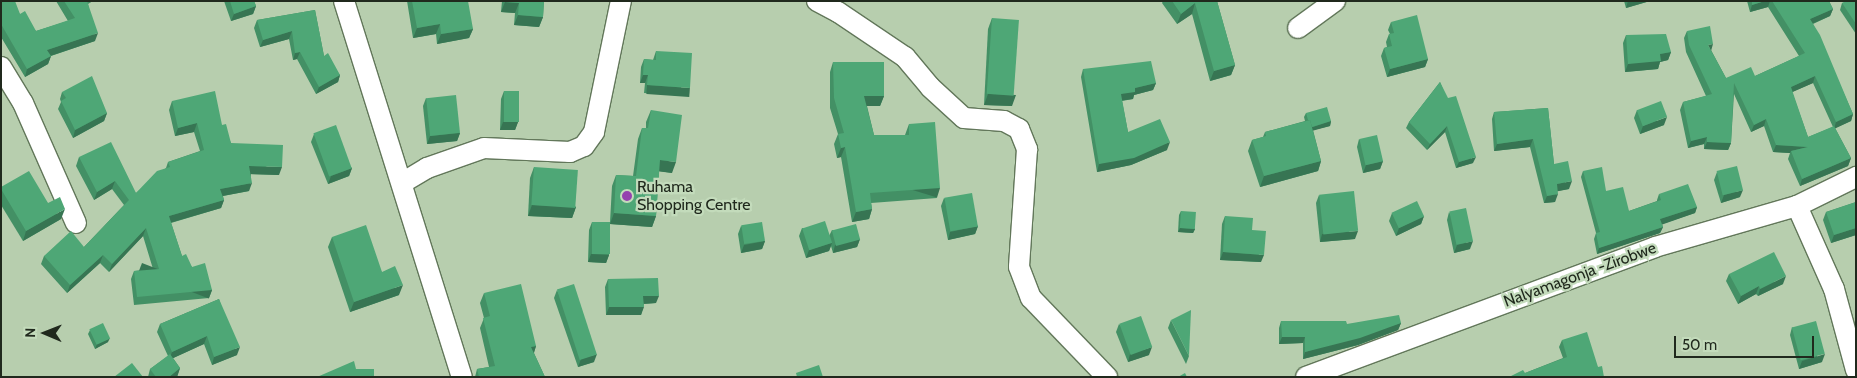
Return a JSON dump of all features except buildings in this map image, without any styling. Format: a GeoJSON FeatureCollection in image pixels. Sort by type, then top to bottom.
{"type":"FeatureCollection","features":[{"type":"Feature","properties":{"kind":"street"},"geometry":{"type":"LineString","coordinates":[[344,1],[462,377]]}},
{"type":"Feature","properties":{"kind":"street"},"geometry":{"type":"LineString","coordinates":[[402,184],[427,168],[484,148],[570,152],[584,146],[594,132],[621,1]]}},
{"type":"Feature","properties":{"kind":"street"},"geometry":{"type":"LineString","coordinates":[[817,1],[838,12],[904,57],[964,118],[1004,121],[1019,129],[1027,149],[1019,267],[1031,298],[1107,377]]}},
{"type":"Feature","properties":{"kind":"street"},"geometry":{"type":"LineString","coordinates":[[1298,28],[1335,1]]}},
{"type":"Feature","properties":{"kind":"street"},"geometry":{"type":"LineString","coordinates":[[1,67],[24,103],[76,223]]}},
{"type":"Feature","properties":{"kind":"street","name":"Nalyamagonja -Zirobwe"},"geometry":{"type":"LineString","coordinates":[[1306,377],[1654,247],[1797,206],[1856,177]]}},
{"type":"Feature","properties":{"kind":"street"},"geometry":{"type":"LineString","coordinates":[[1797,206],[1834,289],[1856,370]]}},
{"type":"Feature","properties":{"kind":"place","name":"Ruhama Shopping Centre"},"geometry":{"type":"Point","coordinates":[627,196]}}]}
